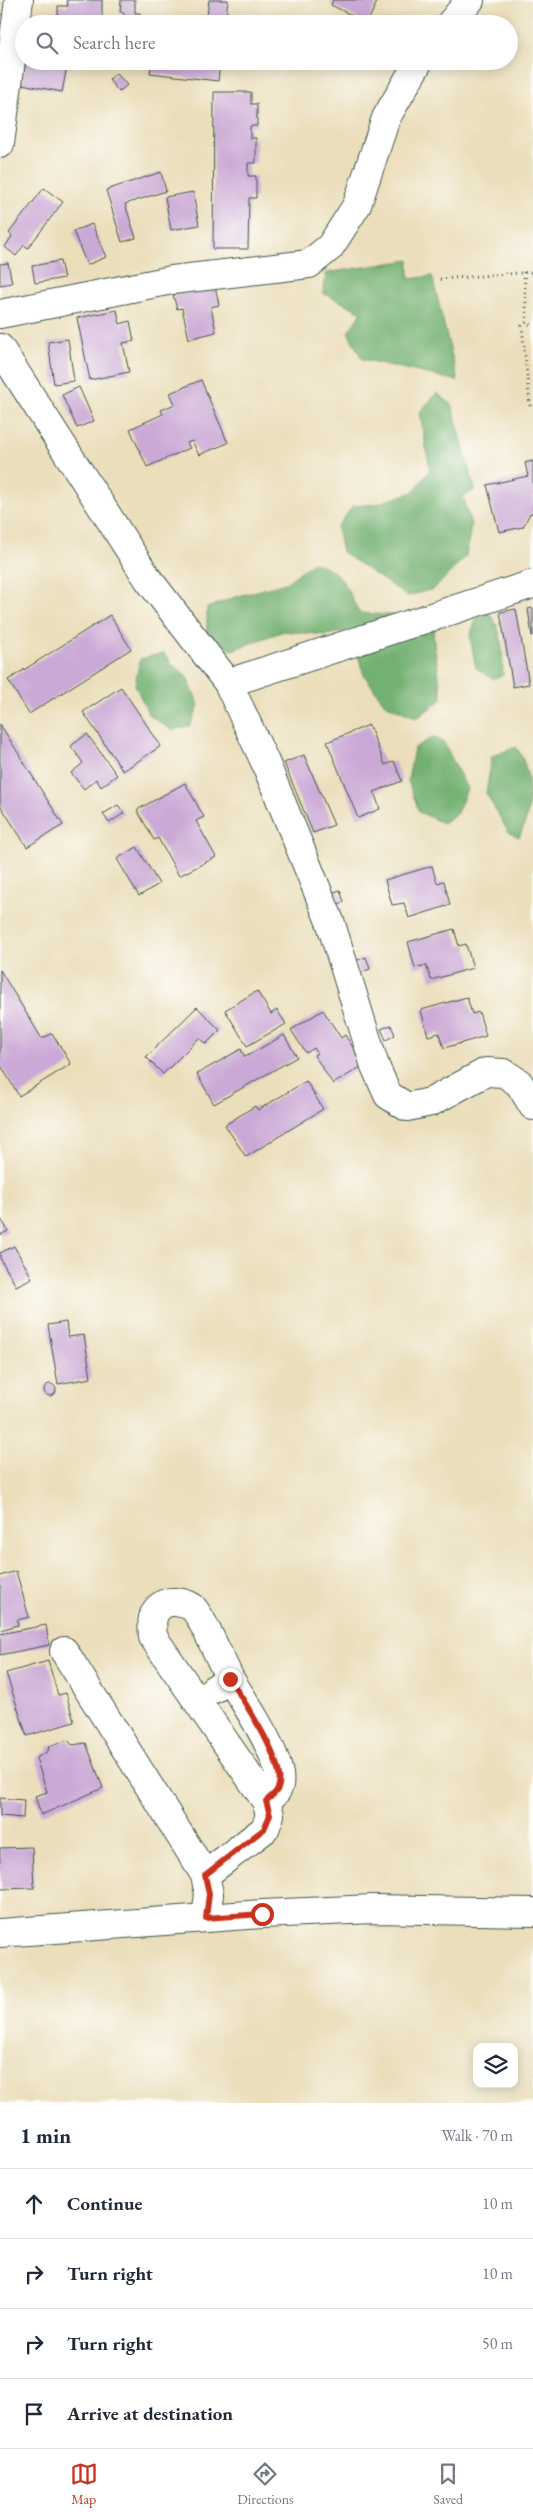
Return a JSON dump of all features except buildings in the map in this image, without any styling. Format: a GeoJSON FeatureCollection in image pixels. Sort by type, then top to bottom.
{"type":"FeatureCollection","features":[{"type":"Feature","properties":{"kind":"street"},"geometry":{"type":"LineString","coordinates":[[16,15],[18,0]]}},
{"type":"Feature","properties":{"kind":"street"},"geometry":{"type":"LineString","coordinates":[[458,15],[470,0]]}},
{"type":"Feature","properties":{"kind":"street"},"geometry":{"type":"LineString","coordinates":[[0,144],[15,24]]}},
{"type":"Feature","properties":{"kind":"street"},"geometry":{"type":"LineString","coordinates":[[0,314],[172,280],[308,264],[330,247],[357,205],[386,118],[414,70]]}},
{"type":"Feature","properties":{"kind":"street"},"geometry":{"type":"LineString","coordinates":[[0,348],[148,578],[228,683],[265,762],[331,924],[375,1066],[388,1095],[408,1106],[431,1102],[486,1072],[504,1073],[519,1083],[533,1106]]}},
{"type":"Feature","properties":{"kind":"street"},"geometry":{"type":"LineString","coordinates":[[228,683],[533,584]]}},
{"type":"Feature","properties":{"kind":"street"},"geometry":{"type":"LineString","coordinates":[[205,1875],[264,1829],[270,1815],[266,1801],[153,1637],[151,1622],[163,1604],[178,1602],[193,1608],[230,1679],[275,1757],[280,1774],[278,1789],[266,1801]]}},
{"type":"Feature","properties":{"kind":"street"},"geometry":{"type":"LineString","coordinates":[[64,1651],[205,1875],[209,1894],[206,1918]]}},
{"type":"Feature","properties":{"kind":"street"},"geometry":{"type":"LineString","coordinates":[[198,1700],[230,1679]]}},
{"type":"Feature","properties":{"kind":"street"},"geometry":{"type":"LineString","coordinates":[[0,1933],[206,1918],[373,1909],[533,1912]]}},
{"type":"Feature","properties":{"kind":"path"},"geometry":{"type":"LineString","coordinates":[[524,272],[527,322],[533,327]]}},
{"type":"Feature","properties":{"kind":"path"},"geometry":{"type":"LineString","coordinates":[[440,279],[533,272]]}},
{"type":"Feature","properties":{"kind":"path"},"geometry":{"type":"LineString","coordinates":[[527,322],[522,326],[530,406]]}},
{"type":"Feature","properties":{"kind":"green space"},"geometry":{"type":"Polygon","coordinates":[[[409,260],[409,279],[432,276],[458,381],[362,359],[348,332],[362,312],[323,293],[326,273],[409,260]]]}},
{"type":"Feature","properties":{"kind":"green space"},"geometry":{"type":"Polygon","coordinates":[[[437,393],[452,405],[475,490],[463,496],[471,525],[466,556],[434,589],[407,596],[342,552],[337,527],[353,506],[376,504],[413,492],[430,470],[420,412],[437,393]]]}},
{"type":"Feature","properties":{"kind":"green space"},"geometry":{"type":"Polygon","coordinates":[[[313,562],[331,570],[337,575],[347,588],[359,613],[406,616],[437,624],[433,636],[442,699],[417,718],[385,704],[364,675],[350,630],[326,635],[284,631],[232,650],[207,633],[207,608],[235,597],[286,583],[313,562]]]}},
{"type":"Feature","properties":{"kind":"green space"},"geometry":{"type":"Polygon","coordinates":[[[488,612],[497,626],[502,649],[503,675],[493,679],[476,668],[470,637],[476,619],[488,612]]]}},
{"type":"Feature","properties":{"kind":"green space"},"geometry":{"type":"Polygon","coordinates":[[[164,653],[172,665],[186,675],[199,705],[190,726],[172,730],[149,715],[135,685],[140,659],[164,653]]]}},
{"type":"Feature","properties":{"kind":"green space"},"geometry":{"type":"Polygon","coordinates":[[[434,737],[444,743],[467,789],[457,813],[443,823],[419,812],[408,781],[414,748],[434,737]]]}},
{"type":"Feature","properties":{"kind":"green space"},"geometry":{"type":"Polygon","coordinates":[[[516,747],[526,768],[529,791],[527,815],[519,837],[509,833],[486,793],[492,756],[516,747]]]}},
{"type":"Feature","properties":{"kind":"route"},"geometry":{"type":"LineString","coordinates":[[230,1679],[275,1757],[280,1774],[278,1789],[266,1801],[270,1815],[264,1829],[205,1875],[209,1894],[206,1918],[262,1914]]}}]}
